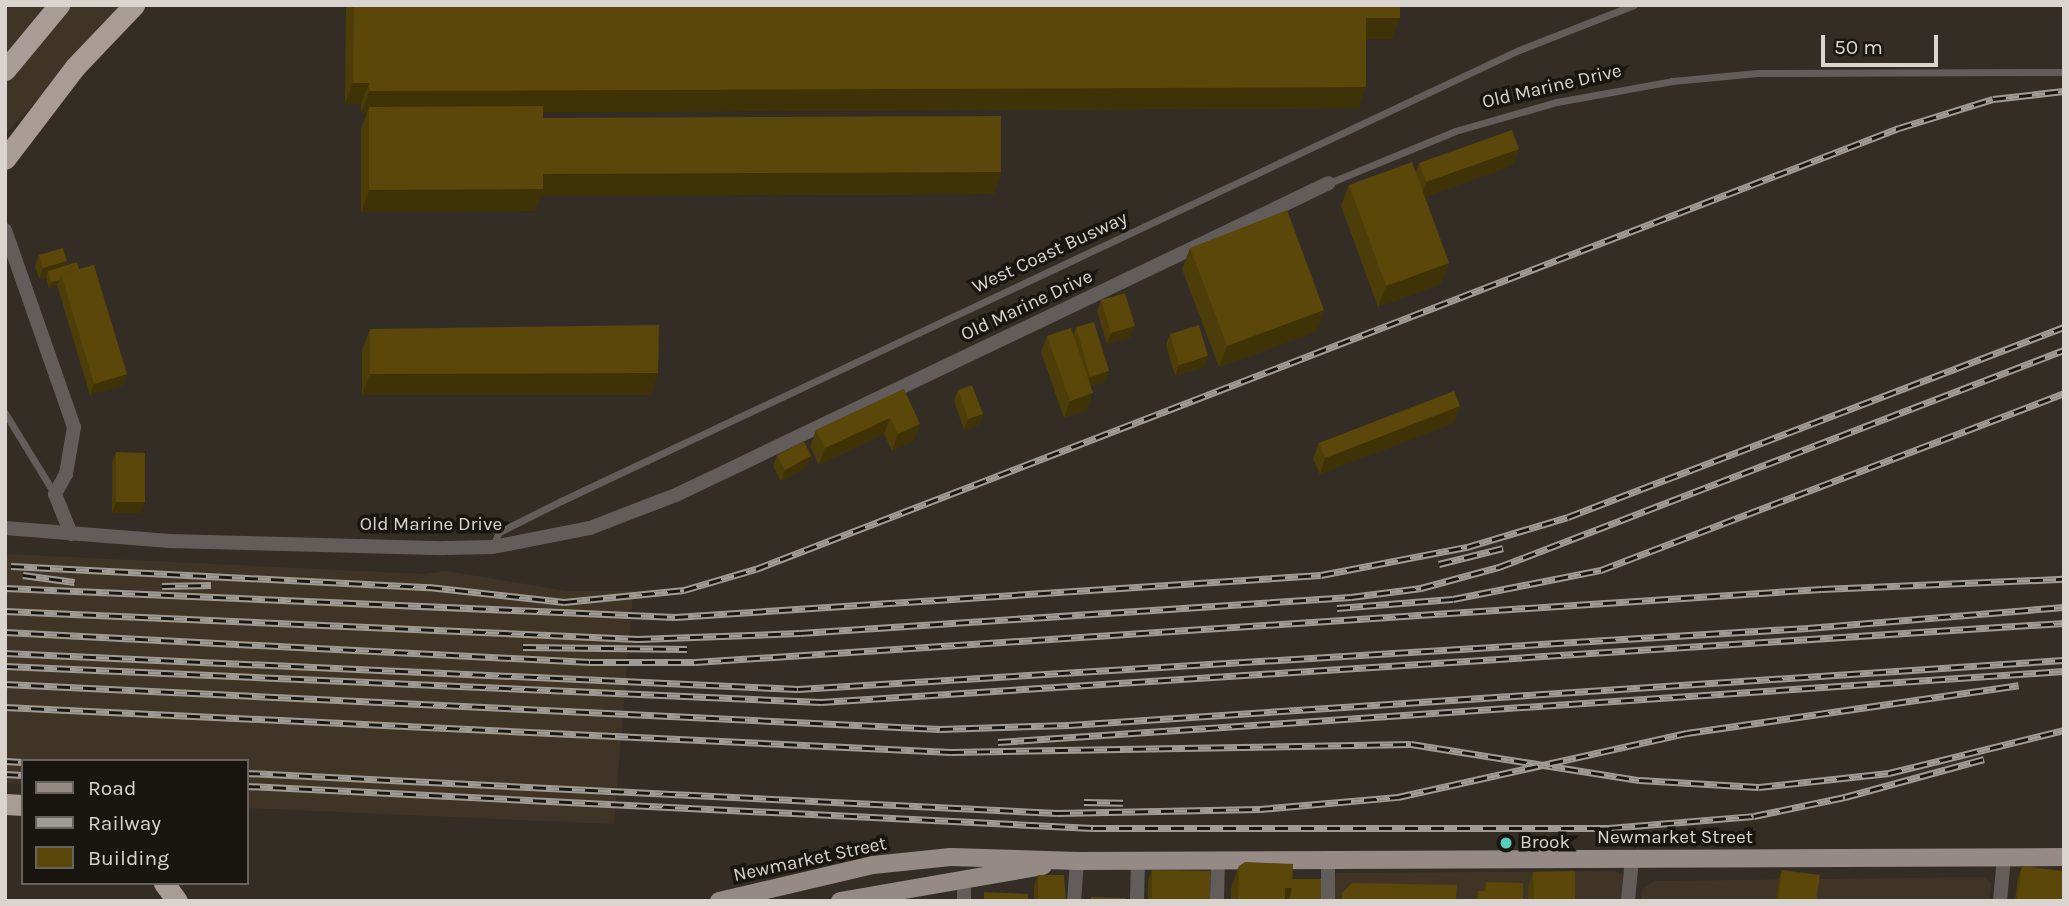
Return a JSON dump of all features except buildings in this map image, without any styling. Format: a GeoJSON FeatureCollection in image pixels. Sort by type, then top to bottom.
{"type":"FeatureCollection","features":[{"type":"Feature","properties":{"kind":"highway"},"geometry":{"type":"LineString","coordinates":[[5,69],[59,5]]}},
{"type":"Feature","properties":{"kind":"highway"},"geometry":{"type":"LineString","coordinates":[[5,159],[75,67],[133,5]]}},
{"type":"Feature","properties":{"kind":"highway"},"geometry":{"type":"LineString","coordinates":[[165,885],[177,901]]}},
{"type":"Feature","properties":{"kind":"main road","name":"Newmarket Street"},"geometry":{"type":"LineString","coordinates":[[719,901],[873,865],[951,857],[1138,860],[2064,857]]}},
{"type":"Feature","properties":{"kind":"main road","name":"Newmarket Street"},"geometry":{"type":"LineString","coordinates":[[839,901],[1077,860]]}},
{"type":"Feature","properties":{"kind":"street"},"geometry":{"type":"LineString","coordinates":[[5,146],[133,5]]}},
{"type":"Feature","properties":{"kind":"street","name":"Old Marine Drive"},"geometry":{"type":"LineString","coordinates":[[5,528],[169,541],[493,547],[590,528],[666,499],[1329,183]]}},
{"type":"Feature","properties":{"kind":"street"},"geometry":{"type":"LineString","coordinates":[[5,230],[74,427],[74,444],[55,494],[71,534]]}},
{"type":"Feature","properties":{"kind":"street"},"geometry":{"type":"LineString","coordinates":[[2000,901],[2004,858]]}},
{"type":"Feature","properties":{"kind":"street"},"geometry":{"type":"LineString","coordinates":[[1217,901],[1218,859]]}},
{"type":"Feature","properties":{"kind":"street"},"geometry":{"type":"LineString","coordinates":[[1328,859],[1328,901]]}},
{"type":"Feature","properties":{"kind":"street"},"geometry":{"type":"LineString","coordinates":[[1628,901],[1632,859]]}},
{"type":"Feature","properties":{"kind":"street"},"geometry":{"type":"LineString","coordinates":[[1074,901],[1077,860]]}},
{"type":"Feature","properties":{"kind":"street"},"geometry":{"type":"LineString","coordinates":[[1137,901],[1138,860]]}},
{"type":"Feature","properties":{"kind":"street"},"geometry":{"type":"LineString","coordinates":[[964,878],[964,901]]}},
{"type":"Feature","properties":{"kind":"lane","name":"West Coast Busway"},"geometry":{"type":"LineString","coordinates":[[493,547],[499,532],[561,500],[1519,50],[1634,5]]}},
{"type":"Feature","properties":{"kind":"lane","name":"Old Marine Drive"},"geometry":{"type":"LineString","coordinates":[[1329,183],[1455,131],[1557,103],[1672,81],[1758,73],[2064,72]]}},
{"type":"Feature","properties":{"kind":"lane"},"geometry":{"type":"LineString","coordinates":[[5,413],[55,494]]}},
{"type":"Feature","properties":{"kind":"shaded area"},"geometry":{"type":"Polygon","coordinates":[[[5,5],[127,5],[5,134],[5,5]]]}},
{"type":"Feature","properties":{"kind":"shaded area"},"geometry":{"type":"Polygon","coordinates":[[[5,554],[424,574],[446,571],[567,591],[633,591],[614,824],[248,808],[248,759],[21,759],[21,784],[5,783],[5,554]]]}},
{"type":"Feature","properties":{"kind":"shaded area"},"geometry":{"type":"Polygon","coordinates":[[[1614,871],[1623,875],[1624,901],[1333,901],[1336,873],[1614,871]]]}},
{"type":"Feature","properties":{"kind":"shaded area"},"geometry":{"type":"Polygon","coordinates":[[[1986,877],[1991,884],[1989,901],[1641,901],[1642,889],[1655,881],[1986,877]]]}},
{"type":"Feature","properties":{"kind":"railway"},"geometry":{"type":"LineString","coordinates":[[11,566],[429,587],[564,602],[684,590],[756,569],[1899,128],[1993,99],[2064,91]]}},
{"type":"Feature","properties":{"kind":"railway"},"geometry":{"type":"LineString","coordinates":[[5,588],[675,617],[1321,575],[1467,547],[1568,517],[2064,327]]}},
{"type":"Feature","properties":{"kind":"railway"},"geometry":{"type":"LineString","coordinates":[[5,611],[638,639],[800,633],[1351,597],[1421,588],[1499,567],[2064,350]]}},
{"type":"Feature","properties":{"kind":"railway"},"geometry":{"type":"LineString","coordinates":[[1337,608],[1453,599],[1601,570],[2064,393]]}},
{"type":"Feature","properties":{"kind":"railway"},"geometry":{"type":"LineString","coordinates":[[1439,564],[1503,548]]}},
{"type":"Feature","properties":{"kind":"railway"},"geometry":{"type":"LineString","coordinates":[[23,575],[75,582]]}},
{"type":"Feature","properties":{"kind":"railway"},"geometry":{"type":"LineString","coordinates":[[5,632],[590,662],[695,662],[1822,589],[2064,579]]}},
{"type":"Feature","properties":{"kind":"railway"},"geometry":{"type":"LineString","coordinates":[[162,586],[211,585]]}},
{"type":"Feature","properties":{"kind":"railway"},"geometry":{"type":"LineString","coordinates":[[5,653],[798,689],[1808,628],[2064,607]]}},
{"type":"Feature","properties":{"kind":"railway"},"geometry":{"type":"LineString","coordinates":[[5,666],[821,702],[2064,623]]}},
{"type":"Feature","properties":{"kind":"railway"},"geometry":{"type":"LineString","coordinates":[[523,647],[687,649]]}},
{"type":"Feature","properties":{"kind":"railway"},"geometry":{"type":"LineString","coordinates":[[5,684],[940,729],[1069,725],[2064,660]]}},
{"type":"Feature","properties":{"kind":"railway"},"geometry":{"type":"LineString","coordinates":[[998,742],[2064,671]]}},
{"type":"Feature","properties":{"kind":"railway"},"geometry":{"type":"LineString","coordinates":[[248,773],[1057,813],[1260,809],[1398,797],[1687,733],[2019,685]]}},
{"type":"Feature","properties":{"kind":"railway"},"geometry":{"type":"LineString","coordinates":[[5,707],[951,752],[1411,744],[1639,780],[1759,787],[1889,773],[2064,730]]}},
{"type":"Feature","properties":{"kind":"railway"},"geometry":{"type":"LineString","coordinates":[[248,786],[1093,828],[1609,828],[1754,816],[1845,797],[1984,759]]}},
{"type":"Feature","properties":{"kind":"railway"},"geometry":{"type":"LineString","coordinates":[[5,761],[21,762]]}},
{"type":"Feature","properties":{"kind":"railway"},"geometry":{"type":"LineString","coordinates":[[5,774],[21,775]]}},
{"type":"Feature","properties":{"kind":"railway"},"geometry":{"type":"LineString","coordinates":[[1084,802],[1123,803]]}},
{"type":"Feature","properties":{"kind":"place","name":"Brook"},"geometry":{"type":"Point","coordinates":[1506,843]}}]}
